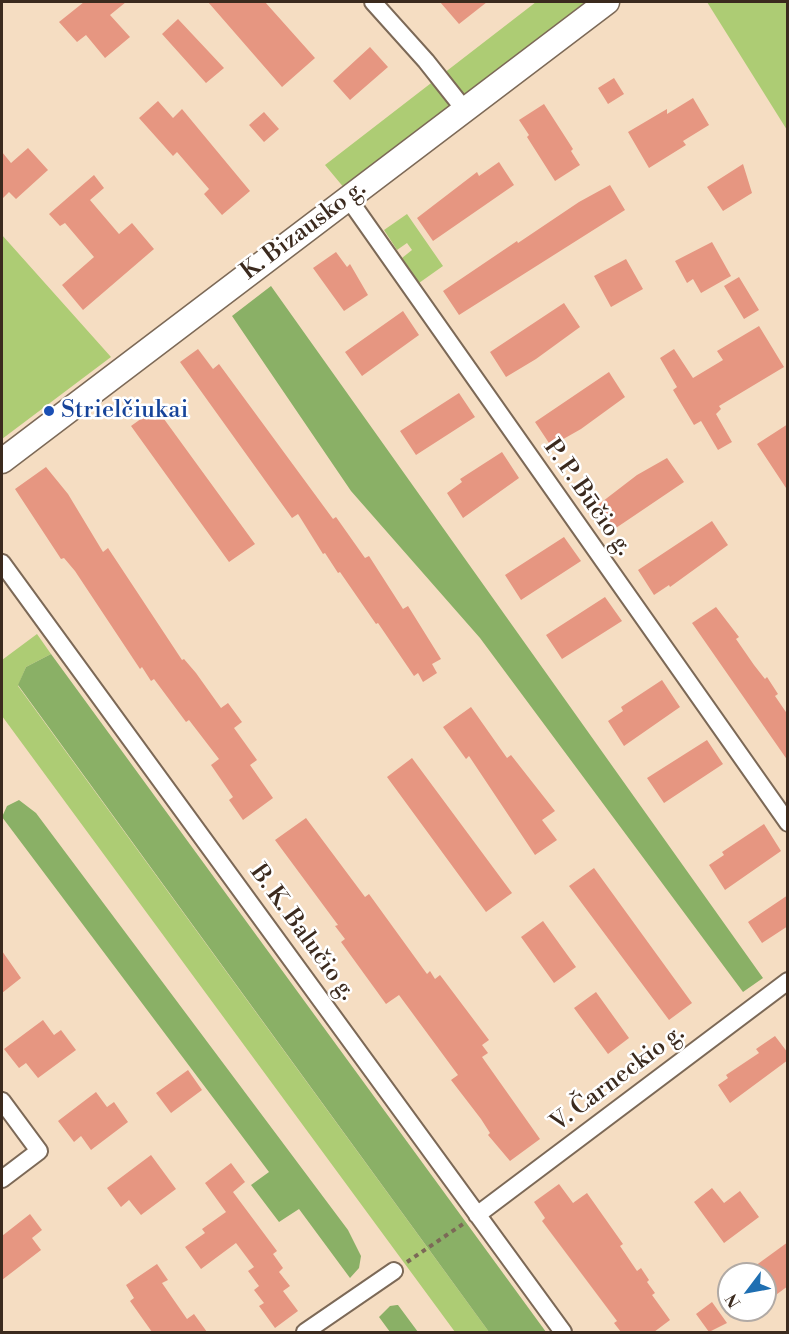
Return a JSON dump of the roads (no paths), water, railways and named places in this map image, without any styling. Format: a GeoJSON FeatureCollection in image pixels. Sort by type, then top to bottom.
{"type":"FeatureCollection","features":[{"type":"Feature","properties":{"kind":"street"},"geometry":{"type":"LineString","coordinates":[[373,2],[426,61],[464,109]]}},
{"type":"Feature","properties":{"kind":"street","name":"K. Bizausko g."},"geometry":{"type":"LineString","coordinates":[[2,461],[607,2]]}},
{"type":"Feature","properties":{"kind":"street","name":"P. P. Būčio g."},"geometry":{"type":"LineString","coordinates":[[348,198],[788,824]]}},
{"type":"Feature","properties":{"kind":"street","name":"B. K. Balučio g."},"geometry":{"type":"LineString","coordinates":[[2,562],[563,1332]]}},
{"type":"Feature","properties":{"kind":"street","name":"V. Čarneckio g."},"geometry":{"type":"LineString","coordinates":[[477,1215],[787,984]]}},
{"type":"Feature","properties":{"kind":"street"},"geometry":{"type":"LineString","coordinates":[[2,1101],[39,1151],[2,1179]]}},
{"type":"Feature","properties":{"kind":"street"},"geometry":{"type":"LineString","coordinates":[[305,1332],[394,1271]]}},
{"type":"Feature","properties":{"kind":"place","name":"Strielčiukai"},"geometry":{"type":"Point","coordinates":[49,411]}}]}
